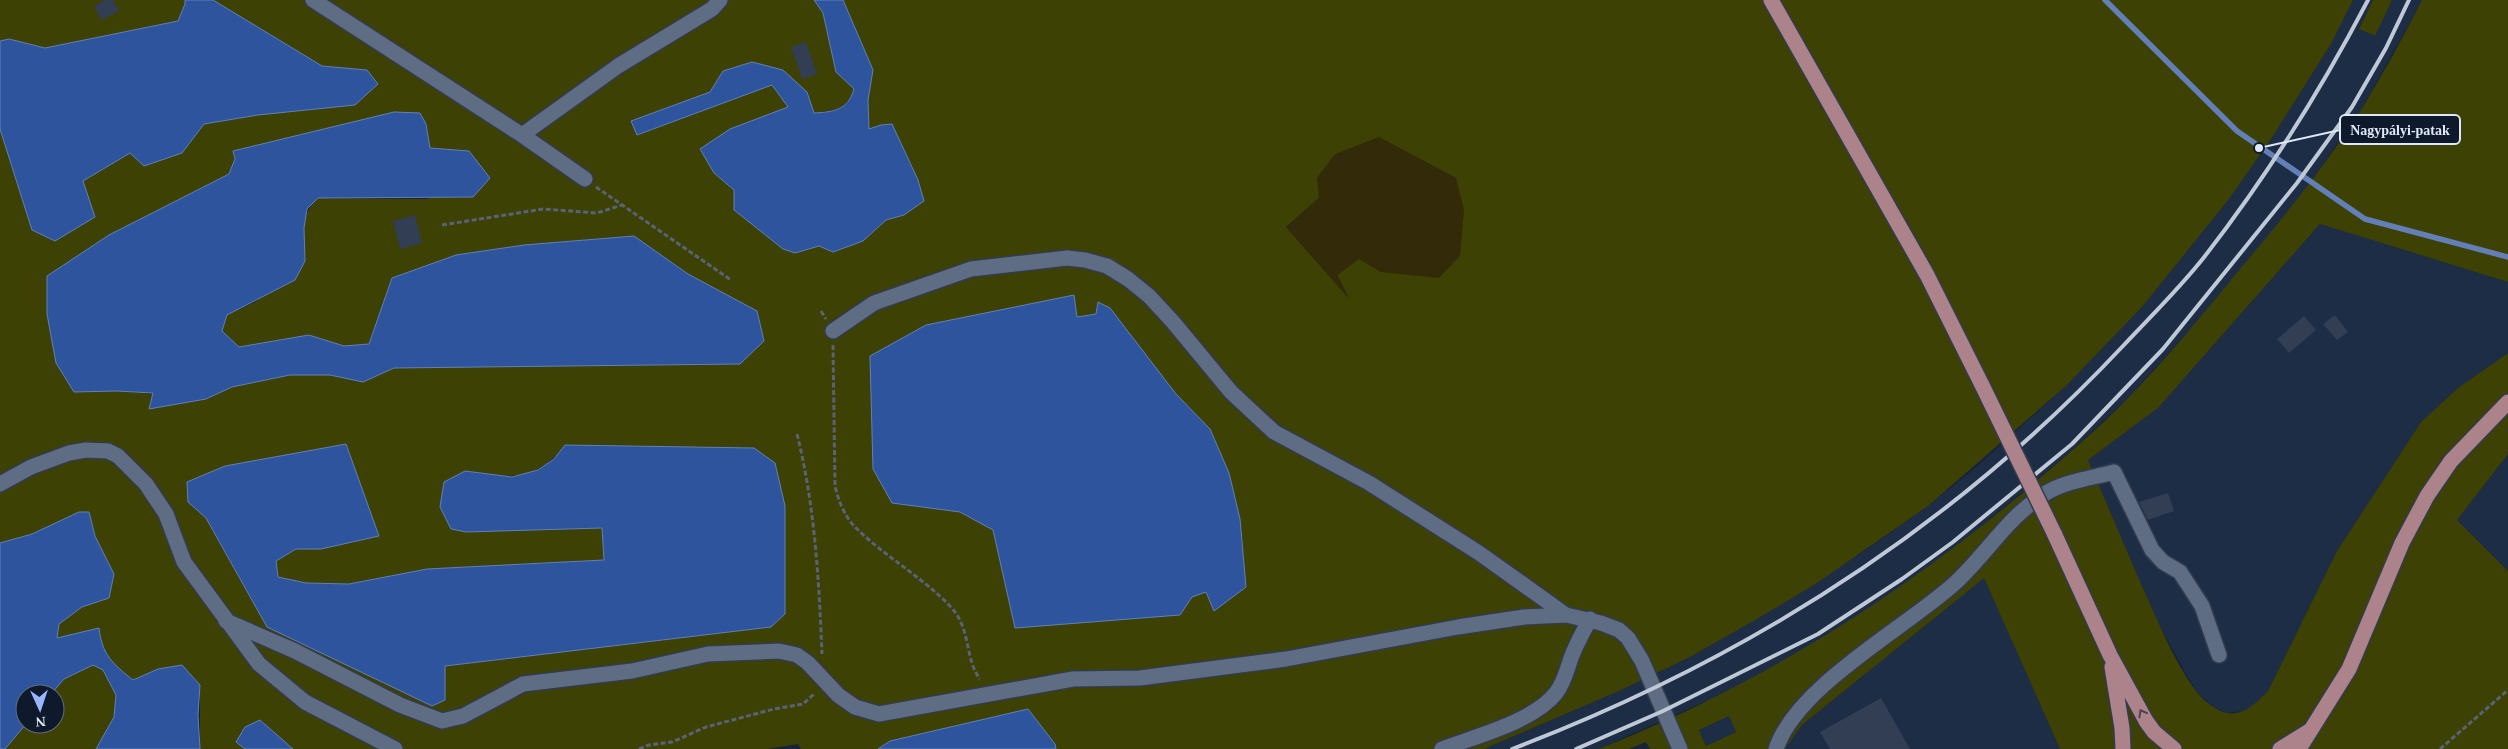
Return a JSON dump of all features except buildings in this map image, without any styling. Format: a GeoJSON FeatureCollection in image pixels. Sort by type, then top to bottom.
{"type":"FeatureCollection","features":[{"type":"Feature","properties":{"kind":"main road"},"geometry":{"type":"LineString","coordinates":[[1771,0],[1927,275],[2054,533],[2110,655],[2146,721],[2154,732],[2174,749]]}},
{"type":"Feature","properties":{"kind":"main road"},"geometry":{"type":"LineString","coordinates":[[2299,749],[2330,703],[2349,669],[2402,543],[2426,496],[2456,454],[2508,402]]}},
{"type":"Feature","properties":{"kind":"main road"},"geometry":{"type":"LineString","coordinates":[[2110,655],[2122,728],[2123,749]]}},
{"type":"Feature","properties":{"kind":"main road"},"geometry":{"type":"LineString","coordinates":[[2280,749],[2310,730]]}},
{"type":"Feature","properties":{"kind":"street"},"geometry":{"type":"LineString","coordinates":[[313,0],[522,135],[586,179]]}},
{"type":"Feature","properties":{"kind":"street"},"geometry":{"type":"LineString","coordinates":[[522,135],[618,66],[712,9],[720,0]]}},
{"type":"Feature","properties":{"kind":"street"},"geometry":{"type":"LineString","coordinates":[[833,331],[874,303],[971,269],[1067,258],[1085,260],[1106,266],[1128,279],[1149,296],[1231,392],[1274,432],[1384,493],[1480,553],[1566,615]]}},
{"type":"Feature","properties":{"kind":"street"},"geometry":{"type":"LineString","coordinates":[[0,484],[31,467],[69,453],[86,450],[108,451],[118,456],[146,484],[166,514],[184,562],[258,664],[306,702],[395,749]]}},
{"type":"Feature","properties":{"kind":"street"},"geometry":{"type":"LineString","coordinates":[[1776,749],[1788,723],[1800,707],[1826,684],[1955,583],[2000,531],[2020,514],[2045,494],[2064,485],[2114,472],[2152,550],[2163,562],[2180,572],[2202,606],[2219,655]]}},
{"type":"Feature","properties":{"kind":"street"},"geometry":{"type":"LineString","coordinates":[[226,621],[295,651],[400,705],[442,721],[463,716],[524,684],[632,671],[708,654],[779,651],[797,655],[808,663],[838,695],[855,708],[879,714],[1073,679],[1140,678],[1286,659],[1458,627],[1524,617],[1566,615],[1595,621],[1619,630],[1634,646],[1680,749]]}},
{"type":"Feature","properties":{"kind":"street"},"geometry":{"type":"LineString","coordinates":[[1442,749],[1524,718],[1545,704],[1556,693],[1564,680],[1577,643],[1595,621]]}},
{"type":"Feature","properties":{"kind":"path"},"geometry":{"type":"LineString","coordinates":[[586,179],[731,280]]}},
{"type":"Feature","properties":{"kind":"path"},"geometry":{"type":"LineString","coordinates":[[442,225],[543,209],[596,212],[622,205]]}},
{"type":"Feature","properties":{"kind":"path"},"geometry":{"type":"LineString","coordinates":[[833,331],[835,486],[839,501],[854,526],[914,573],[951,607],[965,628],[975,672],[992,693]]}},
{"type":"Feature","properties":{"kind":"path"},"geometry":{"type":"LineString","coordinates":[[640,749],[649,745],[672,742],[706,727],[774,709],[802,704],[813,695],[822,677],[820,596],[806,471],[797,434]]}},
{"type":"Feature","properties":{"kind":"path"},"geometry":{"type":"LineString","coordinates":[[2440,749],[2508,690]]}},
{"type":"Feature","properties":{"kind":"shaded area"},"geometry":{"type":"Polygon","coordinates":[[[0,0],[185,0],[185,4],[178,21],[45,48],[9,39],[0,41],[0,0]]]}},
{"type":"Feature","properties":{"kind":"shaded area"},"geometry":{"type":"Polygon","coordinates":[[[213,0],[814,0],[823,13],[836,72],[854,89],[848,101],[839,108],[813,113],[807,92],[767,66],[752,62],[723,71],[710,92],[631,121],[638,135],[772,85],[789,107],[730,129],[714,173],[734,190],[734,210],[783,249],[795,253],[819,246],[833,252],[863,241],[886,220],[904,215],[918,180],[892,124],[881,125],[869,130],[868,100],[872,70],[843,0],[2353,0],[2331,44],[2271,139],[2229,199],[2142,307],[2066,386],[1928,506],[1817,583],[1690,657],[1619,691],[1484,749],[1056,749],[1055,744],[1028,709],[890,741],[878,749],[801,749],[798,744],[767,749],[293,749],[260,720],[236,742],[245,749],[200,749],[200,685],[158,669],[133,680],[113,664],[101,645],[57,639],[59,624],[82,607],[109,598],[114,574],[95,536],[89,512],[32,534],[0,543],[0,129],[32,230],[83,181],[130,153],[182,153],[204,124],[258,115],[367,70],[322,66],[213,0]],[[426,124],[233,152],[235,159],[229,174],[109,235],[47,276],[116,391],[153,394],[149,409],[206,399],[232,387],[290,375],[330,375],[363,382],[394,368],[688,274],[633,236],[524,245],[456,255],[392,278],[369,344],[344,346],[309,335],[239,347],[222,331],[227,315],[255,302],[305,261],[303,235],[305,220],[307,212],[318,198],[426,199],[489,178],[469,151],[430,148],[426,124]],[[1422,162],[1319,198],[1286,227],[1348,296],[1337,275],[1359,258],[1381,272],[1456,178],[1422,162]],[[566,445],[554,458],[531,472],[520,475],[508,476],[465,471],[451,529],[466,532],[602,528],[604,560],[427,569],[349,584],[306,583],[278,577],[276,561],[296,549],[321,549],[206,518],[267,627],[445,699],[445,666],[771,627],[785,614],[785,506],[566,445]]]}},
{"type":"Feature","properties":{"kind":"shaded area"},"geometry":{"type":"Polygon","coordinates":[[[2353,0],[2373,0],[2359,28],[2374,36],[2392,0],[2422,0],[2361,110],[2292,208],[2198,321],[2128,398],[2070,452],[1947,555],[1887,598],[1788,659],[1729,691],[1598,749],[1484,749],[1619,691],[1690,657],[1757,619],[1863,552],[1928,506],[1975,468],[2066,386],[2142,307],[2229,199],[2271,139],[2331,44],[2353,0]]]}},
{"type":"Feature","properties":{"kind":"shaded area"},"geometry":{"type":"Polygon","coordinates":[[[2373,0],[2392,0],[2375,36],[2359,29],[2373,0]]]}},
{"type":"Feature","properties":{"kind":"shaded area"},"geometry":{"type":"Polygon","coordinates":[[[2422,0],[2508,0],[2508,282],[2320,224],[2158,408],[2088,460],[2166,640],[2180,666],[2202,698],[2218,710],[2227,713],[2239,712],[2250,707],[2268,691],[2337,551],[2421,422],[2458,388],[2508,353],[2508,454],[2457,520],[2508,571],[2508,749],[2060,749],[1984,578],[1802,725],[1785,749],[1650,749],[1646,742],[1629,749],[1598,749],[1656,725],[1713,698],[1768,669],[1822,637],[1875,603],[1977,530],[2091,434],[2172,351],[2303,191],[2361,110],[2422,0]],[[1729,716],[1699,730],[1706,746],[1736,732],[1729,716]]]}},
{"type":"Feature","properties":{"kind":"shaded area"},"geometry":{"type":"Polygon","coordinates":[[[2320,224],[2508,282],[2508,353],[2458,388],[2421,422],[2337,551],[2268,691],[2255,705],[2243,711],[2226,713],[2214,707],[2197,692],[2158,623],[2088,460],[2158,408],[2320,224]]]}},
{"type":"Feature","properties":{"kind":"shaded area"},"geometry":{"type":"Polygon","coordinates":[[[2508,454],[2508,571],[2457,520],[2508,454]]]}},
{"type":"Feature","properties":{"kind":"shaded area"},"geometry":{"type":"Polygon","coordinates":[[[1984,577],[2060,749],[1785,749],[1802,725],[1984,577]]]}},
{"type":"Feature","properties":{"kind":"shaded area"},"geometry":{"type":"Polygon","coordinates":[[[93,665],[103,670],[116,695],[114,717],[96,749],[5,749],[18,734],[65,734],[65,684],[60,684],[64,679],[93,665]]]}},
{"type":"Feature","properties":{"kind":"shaded area"},"geometry":{"type":"Polygon","coordinates":[[[1729,716],[1736,732],[1706,746],[1699,730],[1729,716]]]}},
{"type":"Feature","properties":{"kind":"sand"},"geometry":{"type":"Polygon","coordinates":[[[1379,137],[1456,178],[1464,210],[1460,256],[1439,278],[1381,272],[1359,259],[1337,275],[1349,299],[1286,227],[1319,198],[1317,178],[1335,154],[1379,137]]]}},
{"type":"Feature","properties":{"kind":"water"},"geometry":{"type":"Polygon","coordinates":[[[185,0],[213,0],[322,66],[367,70],[378,84],[355,105],[258,115],[204,124],[182,153],[144,166],[130,153],[83,181],[95,217],[55,241],[32,230],[0,129],[0,41],[9,39],[45,48],[178,21],[185,0]]]}},
{"type":"Feature","properties":{"kind":"water"},"geometry":{"type":"Polygon","coordinates":[[[814,0],[843,0],[873,70],[868,100],[869,129],[892,124],[918,180],[924,201],[904,215],[886,220],[863,241],[833,252],[819,246],[795,253],[783,249],[734,210],[734,190],[714,173],[700,149],[730,129],[788,107],[772,85],[637,135],[631,121],[710,92],[723,71],[752,62],[783,70],[807,92],[814,113],[834,111],[844,106],[854,89],[836,72],[823,13],[814,0]]]}},
{"type":"Feature","properties":{"kind":"water"},"geometry":{"type":"Polygon","coordinates":[[[394,112],[420,113],[426,124],[430,148],[469,151],[490,178],[473,197],[318,198],[307,209],[304,228],[305,261],[295,280],[227,315],[222,331],[239,347],[309,335],[344,346],[369,344],[392,278],[456,255],[524,245],[634,236],[688,274],[757,311],[764,341],[740,364],[394,368],[363,382],[330,375],[290,375],[232,387],[206,399],[149,409],[153,393],[116,391],[74,392],[56,363],[47,314],[47,276],[109,235],[229,174],[235,159],[233,151],[394,112]]]}},
{"type":"Feature","properties":{"kind":"water"},"geometry":{"type":"Polygon","coordinates":[[[1074,295],[1077,317],[1096,314],[1098,302],[1110,308],[1176,394],[1210,429],[1229,473],[1240,519],[1246,587],[1214,611],[1206,592],[1192,597],[1180,615],[1015,628],[993,530],[960,512],[892,503],[873,469],[870,356],[926,325],[1074,295]]]}},
{"type":"Feature","properties":{"kind":"water"},"geometry":{"type":"Polygon","coordinates":[[[346,444],[379,536],[321,549],[296,549],[276,561],[278,577],[306,583],[349,584],[427,569],[604,560],[602,528],[466,532],[451,529],[440,507],[444,482],[465,471],[512,477],[538,470],[554,459],[565,445],[754,448],[775,463],[785,506],[785,614],[771,627],[445,666],[445,700],[432,706],[267,627],[206,518],[188,502],[187,482],[225,466],[346,444]]]}},
{"type":"Feature","properties":{"kind":"water"},"geometry":{"type":"Polygon","coordinates":[[[79,512],[89,512],[95,536],[114,574],[109,598],[82,607],[59,624],[57,638],[99,628],[106,652],[120,669],[133,680],[158,669],[182,665],[200,685],[198,715],[200,749],[96,749],[114,717],[116,695],[103,670],[93,665],[64,679],[60,684],[15,684],[15,734],[18,734],[5,749],[0,749],[0,543],[32,534],[79,512]]]}},
{"type":"Feature","properties":{"kind":"water"},"geometry":{"type":"Polygon","coordinates":[[[1028,709],[1055,744],[1056,749],[878,749],[890,741],[1028,709]]]}},
{"type":"Feature","properties":{"kind":"water"},"geometry":{"type":"Polygon","coordinates":[[[260,720],[293,749],[245,749],[236,742],[245,727],[260,720]]]}},
{"type":"Feature","properties":{"kind":"waterway"},"geometry":{"type":"LineString","coordinates":[[2105,0],[2237,131],[2365,219],[2508,257]]}},
{"type":"Feature","properties":{"kind":"railway"},"geometry":{"type":"LineString","coordinates":[[1512,749],[1598,714],[1682,674],[1762,631],[1840,583],[1915,531],[1987,474],[2056,413],[2165,302],[2205,256],[2250,195],[2292,132],[2368,0]]}},
{"type":"Feature","properties":{"kind":"railway"},"geometry":{"type":"LineString","coordinates":[[1576,749],[1663,711],[1818,634],[1902,579],[1953,542],[2072,444],[2163,349],[2297,183],[2352,107],[2386,48],[2409,0]]}},
{"type":"Feature","properties":{"kind":"place","name":"Nagypályi-patak"},"geometry":{"type":"Point","coordinates":[2259,148]}}]}
